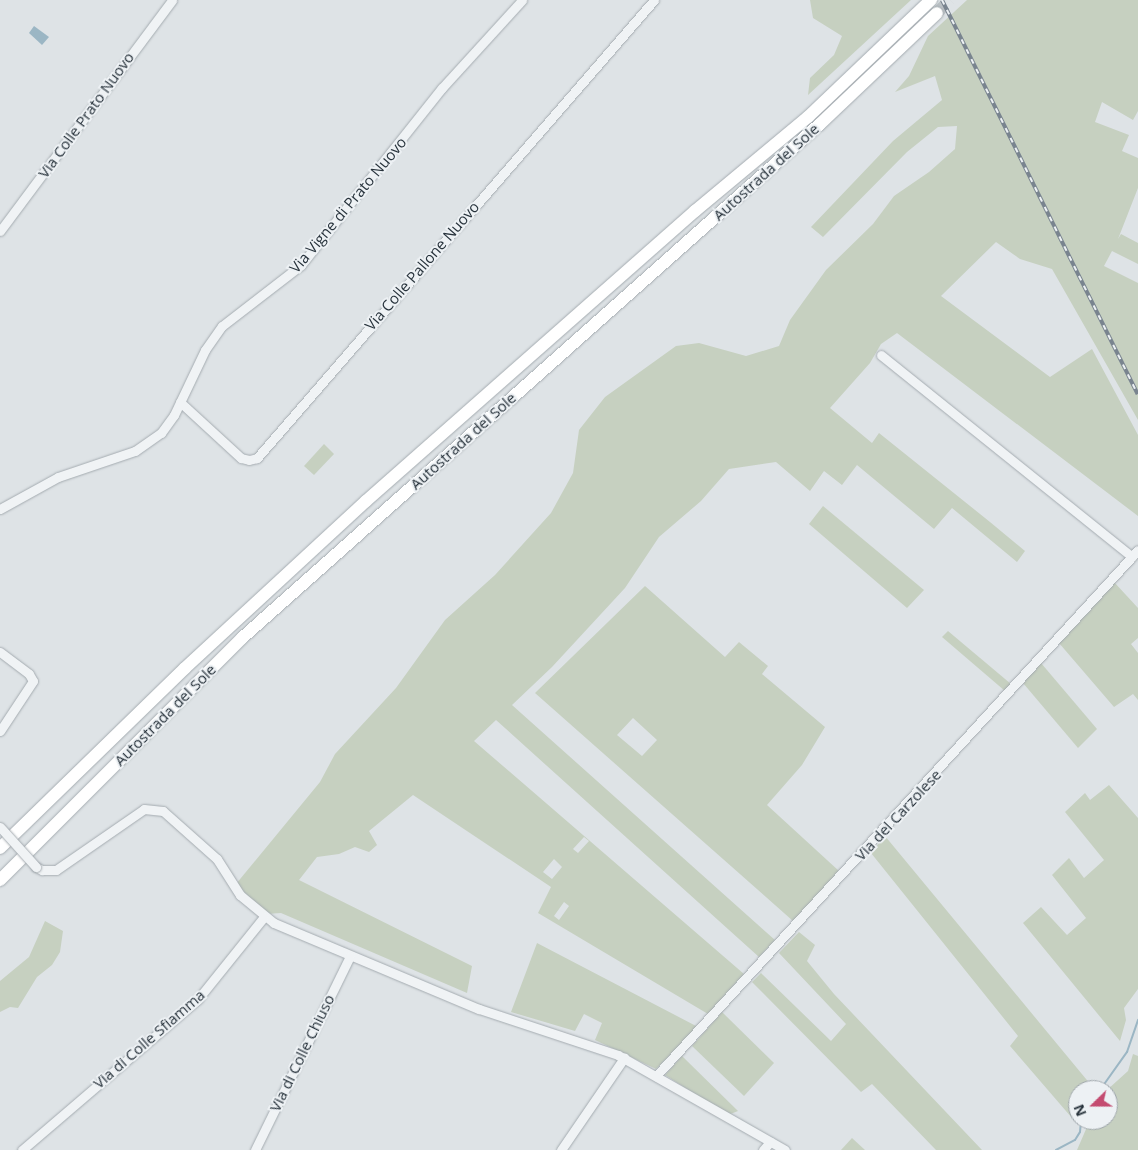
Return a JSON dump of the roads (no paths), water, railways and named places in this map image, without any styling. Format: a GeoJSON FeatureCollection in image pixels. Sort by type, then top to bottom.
{"type":"FeatureCollection","features":[{"type":"Feature","properties":{"kind":"highway","name":"Autostrada del Sole"},"geometry":{"type":"LineString","coordinates":[[0,848],[186,668],[366,501],[688,218],[808,117],[931,0]]}},
{"type":"Feature","properties":{"kind":"highway","name":"Autostrada del Sole"},"geometry":{"type":"LineString","coordinates":[[0,880],[242,638],[820,124],[937,13]]}},
{"type":"Feature","properties":{"kind":"street","name":"Via Colle Prato Nuovo"},"geometry":{"type":"LineString","coordinates":[[0,231],[172,0]]}},
{"type":"Feature","properties":{"kind":"street","name":"Via Vigne di Prato Nuovo"},"geometry":{"type":"LineString","coordinates":[[0,509],[58,477],[135,451],[161,433],[180,402],[196,367],[222,326],[301,265],[442,88],[522,0]]}},
{"type":"Feature","properties":{"kind":"street","name":"Via Colle Pallone Nuovo"},"geometry":{"type":"LineString","coordinates":[[180,402],[239,457],[249,460],[256,458],[654,0]]}},
{"type":"Feature","properties":{"kind":"street"},"geometry":{"type":"LineString","coordinates":[[881,355],[1135,553]]}},
{"type":"Feature","properties":{"kind":"street","name":"Via del Carzolese"},"geometry":{"type":"LineString","coordinates":[[656,1076],[1135,553]]}},
{"type":"Feature","properties":{"kind":"street"},"geometry":{"type":"LineString","coordinates":[[0,652],[29,674],[33,681],[0,731]]}},
{"type":"Feature","properties":{"kind":"street"},"geometry":{"type":"LineString","coordinates":[[0,827],[36,867],[49,871],[62,867],[144,809],[155,808],[169,815],[217,859],[240,895],[264,917],[350,956],[479,1009],[624,1058],[785,1150]]}},
{"type":"Feature","properties":{"kind":"street","name":"Via di Colle Sfiamma"},"geometry":{"type":"LineString","coordinates":[[22,1150],[198,999],[264,917]]}},
{"type":"Feature","properties":{"kind":"street","name":"Via di Colle Chiuso"},"geometry":{"type":"LineString","coordinates":[[255,1150],[350,956]]}},
{"type":"Feature","properties":{"kind":"street"},"geometry":{"type":"LineString","coordinates":[[561,1150],[624,1058]]}},
{"type":"Feature","properties":{"kind":"street"},"geometry":{"type":"LineString","coordinates":[[763,1150],[770,1142]]}},
{"type":"Feature","properties":{"kind":"water"},"geometry":{"type":"Polygon","coordinates":[[[34,26],[49,37],[42,45],[29,33],[34,26]]]}},
{"type":"Feature","properties":{"kind":"waterway"},"geometry":{"type":"LineString","coordinates":[[1107,1080],[1127,1052],[1138,1020]]}},
{"type":"Feature","properties":{"kind":"waterway"},"geometry":{"type":"LineString","coordinates":[[1056,1150],[1075,1140],[1080,1130]]}},
{"type":"Feature","properties":{"kind":"tunnel"},"geometry":{"type":"LineString","coordinates":[[937,13],[950,0]]}},
{"type":"Feature","properties":{"kind":"railway"},"geometry":{"type":"LineString","coordinates":[[942,0],[1138,394]]}}]}
